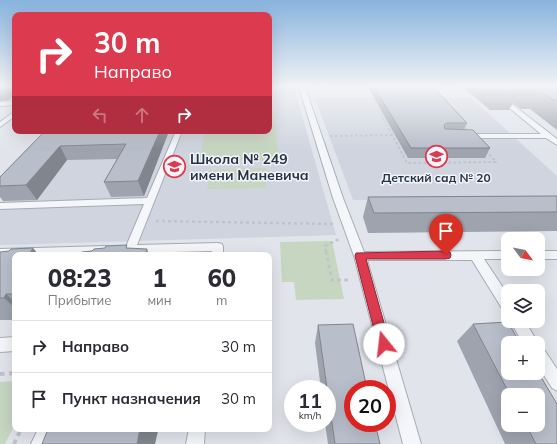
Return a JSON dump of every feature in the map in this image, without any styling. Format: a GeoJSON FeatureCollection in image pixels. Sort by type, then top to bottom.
{"type":"FeatureCollection","features":[{"type":"Feature","properties":{"kind":"lane"},"geometry":{"type":"LineString","coordinates":[[309,108],[349,229],[360,256],[412,444]]}},
{"type":"Feature","properties":{"kind":"lane"},"geometry":{"type":"LineString","coordinates":[[512,108],[557,143]]}},
{"type":"Feature","properties":{"kind":"lane"},"geometry":{"type":"LineString","coordinates":[[2,123],[12,115]]}},
{"type":"Feature","properties":{"kind":"lane"},"geometry":{"type":"LineString","coordinates":[[2,123],[12,121]]}},
{"type":"Feature","properties":{"kind":"lane"},"geometry":{"type":"LineString","coordinates":[[130,249],[178,134]]}},
{"type":"Feature","properties":{"kind":"lane"},"geometry":{"type":"LineString","coordinates":[[458,136],[547,136]]}},
{"type":"Feature","properties":{"kind":"lane"},"geometry":{"type":"LineString","coordinates":[[0,206],[150,201]]}},
{"type":"Feature","properties":{"kind":"lane"},"geometry":{"type":"LineString","coordinates":[[102,252],[130,249],[218,247],[217,252]]}},
{"type":"Feature","properties":{"kind":"lane"},"geometry":{"type":"LineString","coordinates":[[0,253],[12,253]]}},
{"type":"Feature","properties":{"kind":"lane"},"geometry":{"type":"LineString","coordinates":[[475,255],[501,295]]}},
{"type":"Feature","properties":{"kind":"lane"},"geometry":{"type":"LineString","coordinates":[[360,256],[501,255]]}},
{"type":"Feature","properties":{"kind":"lane"},"geometry":{"type":"LineString","coordinates":[[545,255],[557,255]]}},
{"type":"Feature","properties":{"kind":"lane"},"geometry":{"type":"LineString","coordinates":[[0,345],[12,344]]}},
{"type":"Feature","properties":{"kind":"lane"},"geometry":{"type":"LineString","coordinates":[[545,364],[557,383]]}},
{"type":"Feature","properties":{"kind":"lane"},"geometry":{"type":"LineString","coordinates":[[40,444],[45,432]]}},
{"type":"Feature","properties":{"kind":"lane"},"geometry":{"type":"LineString","coordinates":[[195,444],[197,432]]}},
{"type":"Feature","properties":{"kind":"path"},"geometry":{"type":"LineString","coordinates":[[452,114],[496,162],[408,163],[392,135],[381,115],[452,114]]}},
{"type":"Feature","properties":{"kind":"path"},"geometry":{"type":"LineString","coordinates":[[329,136],[400,135]]}},
{"type":"Feature","properties":{"kind":"path"},"geometry":{"type":"LineString","coordinates":[[142,221],[349,229]]}},
{"type":"Feature","properties":{"kind":"path"},"geometry":{"type":"LineString","coordinates":[[349,229],[325,246],[332,280],[366,279]]}},
{"type":"Feature","properties":{"kind":"path"},"geometry":{"type":"LineString","coordinates":[[0,374],[12,373]]}},
{"type":"Feature","properties":{"kind":"path"},"geometry":{"type":"LineString","coordinates":[[14,444],[20,432]]}},
{"type":"Feature","properties":{"kind":"shaded area","name":"Школа № 249 имени Маневича"},"geometry":{"type":"Polygon","coordinates":[[[272,108],[300,108],[336,235],[0,245],[0,205],[62,134],[272,134],[272,108]]]}},
{"type":"Feature","properties":{"kind":"shaded area","name":"Детский сад № 20"},"geometry":{"type":"Polygon","coordinates":[[[319,108],[482,108],[557,176],[557,198],[353,200],[319,108]]]}},
{"type":"Feature","properties":{"kind":"green space"},"geometry":{"type":"Polygon","coordinates":[[[273,108],[279,160],[199,162],[204,134],[272,134],[273,108]]]}},
{"type":"Feature","properties":{"kind":"green space"},"geometry":{"type":"Polygon","coordinates":[[[266,168],[266,188],[207,189],[210,170],[266,168]]]}},
{"type":"Feature","properties":{"kind":"green space"},"geometry":{"type":"Polygon","coordinates":[[[332,241],[344,299],[296,300],[294,282],[282,282],[280,242],[332,241]]]}},
{"type":"Feature","properties":{"kind":"green space"},"geometry":{"type":"Polygon","coordinates":[[[12,381],[12,430],[5,444],[0,444],[0,382],[12,381]]]}},
{"type":"Feature","properties":{"kind":"building"},"geometry":{"type":"Polygon","coordinates":[[[387,108],[453,108],[467,123],[446,123],[444,125],[445,129],[473,130],[490,148],[411,148],[387,108]]]}},
{"type":"Feature","properties":{"kind":"building"},"geometry":{"type":"Polygon","coordinates":[[[42,134],[159,134],[138,181],[104,182],[126,144],[60,146],[26,185],[0,186],[0,177],[42,134]]]}},
{"type":"Feature","properties":{"kind":"building"},"geometry":{"type":"Polygon","coordinates":[[[557,196],[557,212],[374,213],[368,197],[557,196]]]}},
{"type":"Feature","properties":{"kind":"building"},"geometry":{"type":"Polygon","coordinates":[[[127,245],[126,248],[147,249],[146,252],[82,252],[105,248],[106,246],[127,245]]]}},
{"type":"Feature","properties":{"kind":"building"},"geometry":{"type":"Polygon","coordinates":[[[33,248],[31,252],[12,252],[12,294],[6,294],[4,298],[0,298],[0,252],[9,251],[11,249],[33,248]]]}},
{"type":"Feature","properties":{"kind":"building"},"geometry":{"type":"Polygon","coordinates":[[[501,322],[501,328],[511,328],[516,336],[501,336],[501,378],[473,324],[501,322]]]}},
{"type":"Feature","properties":{"kind":"building"},"geometry":{"type":"Polygon","coordinates":[[[353,324],[365,380],[344,380],[344,432],[377,432],[380,444],[335,444],[333,432],[336,432],[336,380],[326,380],[318,325],[353,324]]]}},
{"type":"Feature","properties":{"kind":"building"},"geometry":{"type":"Polygon","coordinates":[[[502,380],[543,380],[557,404],[557,444],[536,444],[530,432],[545,432],[545,388],[506,388],[502,380]]]}},
{"type":"Feature","properties":{"kind":"building"},"geometry":{"type":"Polygon","coordinates":[[[47,432],[139,432],[137,444],[42,444],[47,432]]]}},
{"type":"Feature","properties":{"kind":"place","name":"Детский сад № 20"},"geometry":{"type":"Point","coordinates":[436,156]}},
{"type":"Feature","properties":{"kind":"place","name":"Школа № 249 имени Маневича"},"geometry":{"type":"Point","coordinates":[175,167]}},
{"type":"Feature","properties":{"kind":"route"},"geometry":{"type":"LineString","coordinates":[[384,344],[360,256],[446,255]]}}]}
